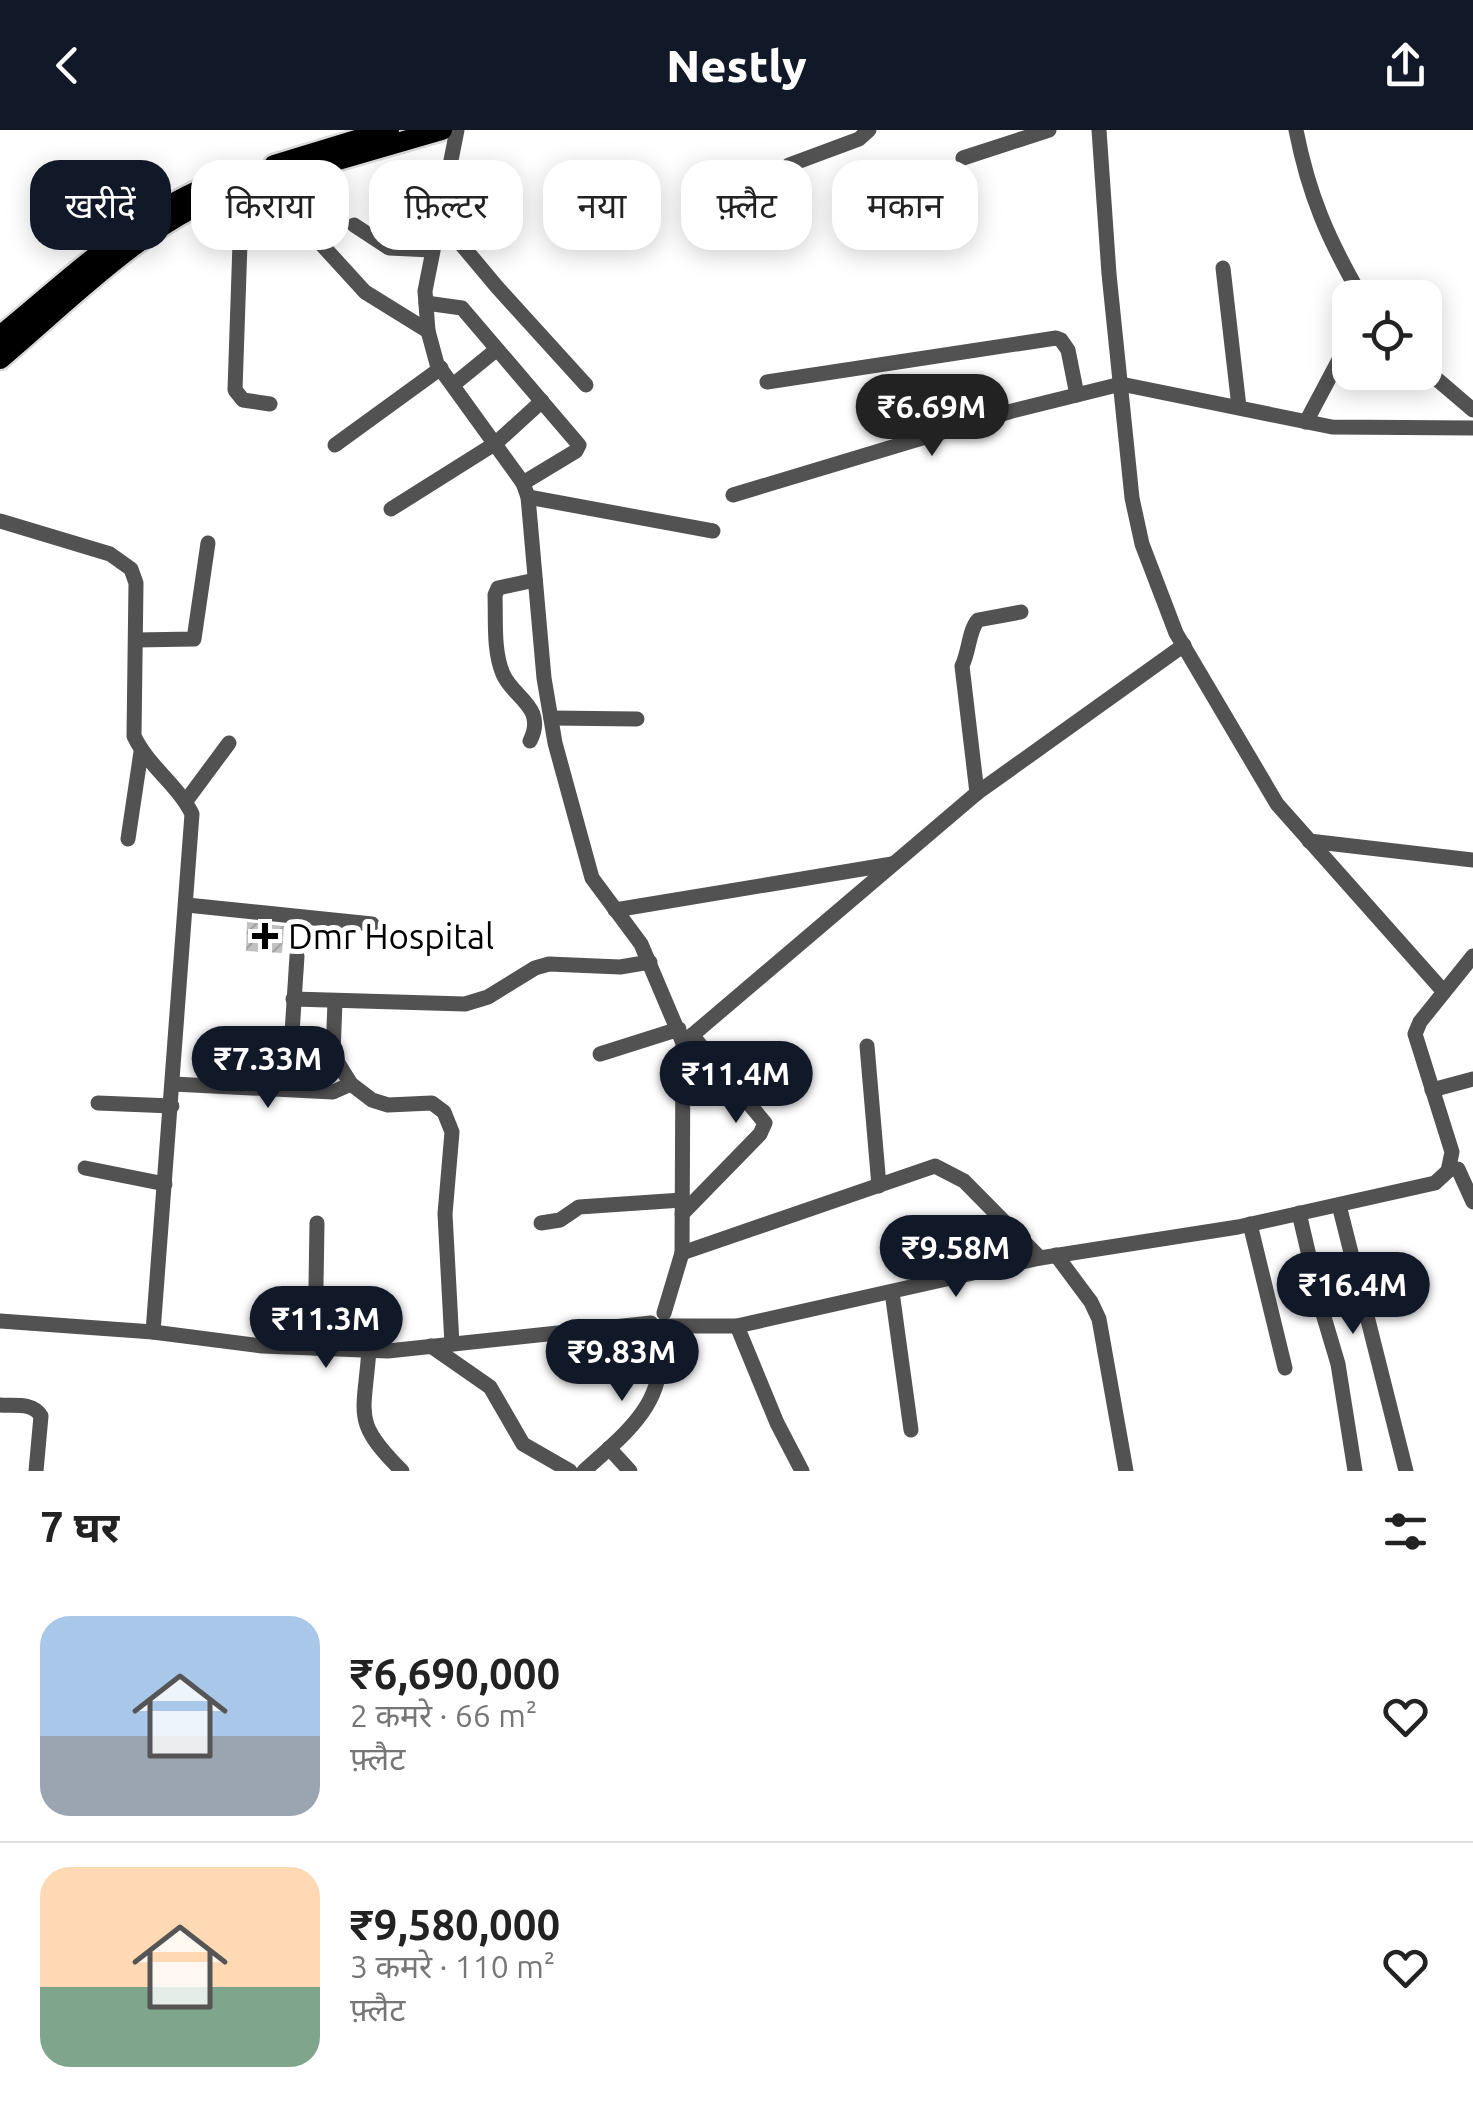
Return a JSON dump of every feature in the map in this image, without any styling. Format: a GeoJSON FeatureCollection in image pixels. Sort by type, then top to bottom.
{"type":"FeatureCollection","features":[{"type":"Feature","properties":{"kind":"main road"},"geometry":{"type":"LineString","coordinates":[[0,336],[144,220],[201,187],[389,130]]}},
{"type":"Feature","properties":{"kind":"main road"},"geometry":{"type":"LineString","coordinates":[[339,160],[442,130]]}},
{"type":"Feature","properties":{"kind":"main road"},"geometry":{"type":"LineString","coordinates":[[0,359],[165,224],[191,208]]}},
{"type":"Feature","properties":{"kind":"street"},"geometry":{"type":"LineString","coordinates":[[451,160],[457,130]]}},
{"type":"Feature","properties":{"kind":"street"},"geometry":{"type":"LineString","coordinates":[[800,160],[870,130]]}},
{"type":"Feature","properties":{"kind":"street"},"geometry":{"type":"LineString","coordinates":[[963,158],[1049,130]]}},
{"type":"Feature","properties":{"kind":"street"},"geometry":{"type":"LineString","coordinates":[[1099,130],[1108,274],[1132,498],[1142,544],[1184,646],[1277,804],[1444,992]]}},
{"type":"Feature","properties":{"kind":"street"},"geometry":{"type":"LineString","coordinates":[[1296,130],[1305,175],[1326,234],[1352,280]]}},
{"type":"Feature","properties":{"kind":"street"},"geometry":{"type":"LineString","coordinates":[[354,224],[369,234]]}},
{"type":"Feature","properties":{"kind":"street"},"geometry":{"type":"LineString","coordinates":[[240,250],[234,390],[243,400],[270,404]]}},
{"type":"Feature","properties":{"kind":"street"},"geometry":{"type":"LineString","coordinates":[[326,250],[365,292],[428,331]]}},
{"type":"Feature","properties":{"kind":"street"},"geometry":{"type":"LineString","coordinates":[[432,250],[426,303],[428,331],[440,368],[496,443],[525,490],[550,718],[592,878],[642,944],[684,1036],[765,1122],[760,1134],[682,1207],[578,1207],[560,1220],[542,1223]]}},
{"type":"Feature","properties":{"kind":"street"},"geometry":{"type":"LineString","coordinates":[[466,250],[586,385]]}},
{"type":"Feature","properties":{"kind":"street"},"geometry":{"type":"LineString","coordinates":[[1223,268],[1238,407]]}},
{"type":"Feature","properties":{"kind":"street"},"geometry":{"type":"LineString","coordinates":[[426,303],[462,308],[579,448],[525,490]]}},
{"type":"Feature","properties":{"kind":"street"},"geometry":{"type":"LineString","coordinates":[[767,382],[1056,338],[1068,350],[1077,395]]}},
{"type":"Feature","properties":{"kind":"street"},"geometry":{"type":"LineString","coordinates":[[453,385],[496,350]]}},
{"type":"Feature","properties":{"kind":"street"},"geometry":{"type":"LineString","coordinates":[[335,445],[440,368]]}},
{"type":"Feature","properties":{"kind":"street"},"geometry":{"type":"LineString","coordinates":[[1306,422],[1332,373]]}},
{"type":"Feature","properties":{"kind":"street"},"geometry":{"type":"LineString","coordinates":[[733,495],[1012,411],[1121,384],[1332,427],[1473,428]]}},
{"type":"Feature","properties":{"kind":"street"},"geometry":{"type":"LineString","coordinates":[[1442,384],[1473,410]]}},
{"type":"Feature","properties":{"kind":"street"},"geometry":{"type":"LineString","coordinates":[[391,509],[496,443],[542,401]]}},
{"type":"Feature","properties":{"kind":"street"},"geometry":{"type":"LineString","coordinates":[[525,490],[713,531]]}},
{"type":"Feature","properties":{"kind":"street"},"geometry":{"type":"LineString","coordinates":[[0,522],[122,559],[131,569],[136,583],[134,736],[141,752],[186,802],[193,827],[153,1332]]}},
{"type":"Feature","properties":{"kind":"street"},"geometry":{"type":"LineString","coordinates":[[136,640],[194,639],[208,543]]}},
{"type":"Feature","properties":{"kind":"street"},"geometry":{"type":"LineString","coordinates":[[530,741],[534,732],[528,702],[503,676],[498,660],[495,596],[498,588],[505,585],[535,580]]}},
{"type":"Feature","properties":{"kind":"street"},"geometry":{"type":"LineString","coordinates":[[977,793],[962,666],[970,651],[974,623],[1021,612]]}},
{"type":"Feature","properties":{"kind":"street"},"geometry":{"type":"LineString","coordinates":[[600,1054],[684,1036],[977,793],[1184,646]]}},
{"type":"Feature","properties":{"kind":"street"},"geometry":{"type":"LineString","coordinates":[[550,718],[637,720]]}},
{"type":"Feature","properties":{"kind":"street"},"geometry":{"type":"LineString","coordinates":[[186,802],[229,742]]}},
{"type":"Feature","properties":{"kind":"street"},"geometry":{"type":"LineString","coordinates":[[128,840],[141,752]]}},
{"type":"Feature","properties":{"kind":"street"},"geometry":{"type":"LineString","coordinates":[[1309,840],[1473,860]]}},
{"type":"Feature","properties":{"kind":"street"},"geometry":{"type":"LineString","coordinates":[[615,910],[894,864]]}},
{"type":"Feature","properties":{"kind":"street"},"geometry":{"type":"LineString","coordinates":[[188,905],[372,924]]}},
{"type":"Feature","properties":{"kind":"street"},"geometry":{"type":"LineString","coordinates":[[292,1033],[297,956]]}},
{"type":"Feature","properties":{"kind":"street"},"geometry":{"type":"LineString","coordinates":[[1473,956],[1420,1022],[1415,1034],[1452,1152],[1473,1202]]}},
{"type":"Feature","properties":{"kind":"street"},"geometry":{"type":"LineString","coordinates":[[293,999],[465,1004],[488,997],[535,968],[549,964],[620,966],[650,962]]}},
{"type":"Feature","properties":{"kind":"street"},"geometry":{"type":"LineString","coordinates":[[335,1001],[334,1055],[350,1084],[372,1100],[388,1105],[432,1103],[449,1120],[452,1132],[445,1214],[452,1344]]}},
{"type":"Feature","properties":{"kind":"street"},"geometry":{"type":"LineString","coordinates":[[584,1471],[640,1417],[656,1392],[664,1358],[661,1324],[682,1253],[684,1036]]}},
{"type":"Feature","properties":{"kind":"street"},"geometry":{"type":"LineString","coordinates":[[868,1046],[879,1186]]}},
{"type":"Feature","properties":{"kind":"street"},"geometry":{"type":"LineString","coordinates":[[1432,1090],[1473,1079]]}},
{"type":"Feature","properties":{"kind":"street"},"geometry":{"type":"LineString","coordinates":[[174,1084],[333,1092],[350,1084]]}},
{"type":"Feature","properties":{"kind":"street"},"geometry":{"type":"LineString","coordinates":[[98,1103],[172,1106]]}},
{"type":"Feature","properties":{"kind":"street"},"geometry":{"type":"LineString","coordinates":[[682,1253],[922,1168],[935,1166],[952,1173],[1048,1257],[1091,1302],[1099,1319],[1126,1471]]}},
{"type":"Feature","properties":{"kind":"street"},"geometry":{"type":"LineString","coordinates":[[85,1168],[165,1184]]}},
{"type":"Feature","properties":{"kind":"street"},"geometry":{"type":"LineString","coordinates":[[0,1321],[153,1332],[262,1346],[369,1350],[661,1324],[737,1326],[1048,1257],[1299,1214],[1435,1184],[1460,1168]]}},
{"type":"Feature","properties":{"kind":"street"},"geometry":{"type":"LineString","coordinates":[[1339,1205],[1406,1471]]}},
{"type":"Feature","properties":{"kind":"street"},"geometry":{"type":"LineString","coordinates":[[1299,1214],[1320,1307],[1338,1364],[1355,1471]]}},
{"type":"Feature","properties":{"kind":"street"},"geometry":{"type":"LineString","coordinates":[[315,1348],[317,1222]]}},
{"type":"Feature","properties":{"kind":"street"},"geometry":{"type":"LineString","coordinates":[[1250,1224],[1285,1368]]}},
{"type":"Feature","properties":{"kind":"street"},"geometry":{"type":"LineString","coordinates":[[892,1292],[911,1430]]}},
{"type":"Feature","properties":{"kind":"street"},"geometry":{"type":"LineString","coordinates":[[737,1326],[802,1471]]}},
{"type":"Feature","properties":{"kind":"street"},"geometry":{"type":"LineString","coordinates":[[432,1346],[490,1387],[523,1444],[570,1471]]}},
{"type":"Feature","properties":{"kind":"street"},"geometry":{"type":"LineString","coordinates":[[369,1350],[364,1418],[367,1431],[402,1471]]}},
{"type":"Feature","properties":{"kind":"street"},"geometry":{"type":"LineString","coordinates":[[0,1405],[32,1406],[38,1410],[41,1416],[36,1471]]}},
{"type":"Feature","properties":{"kind":"street"},"geometry":{"type":"LineString","coordinates":[[609,1448],[630,1471]]}},
{"type":"Feature","properties":{"kind":"building"},"geometry":{"type":"Polygon","coordinates":[[[247,922],[284,926],[282,953],[246,951],[247,922]]]}},
{"type":"Feature","properties":{"kind":"place","name":"Dmr Hospital"},"geometry":{"type":"Point","coordinates":[265,936]}}]}
